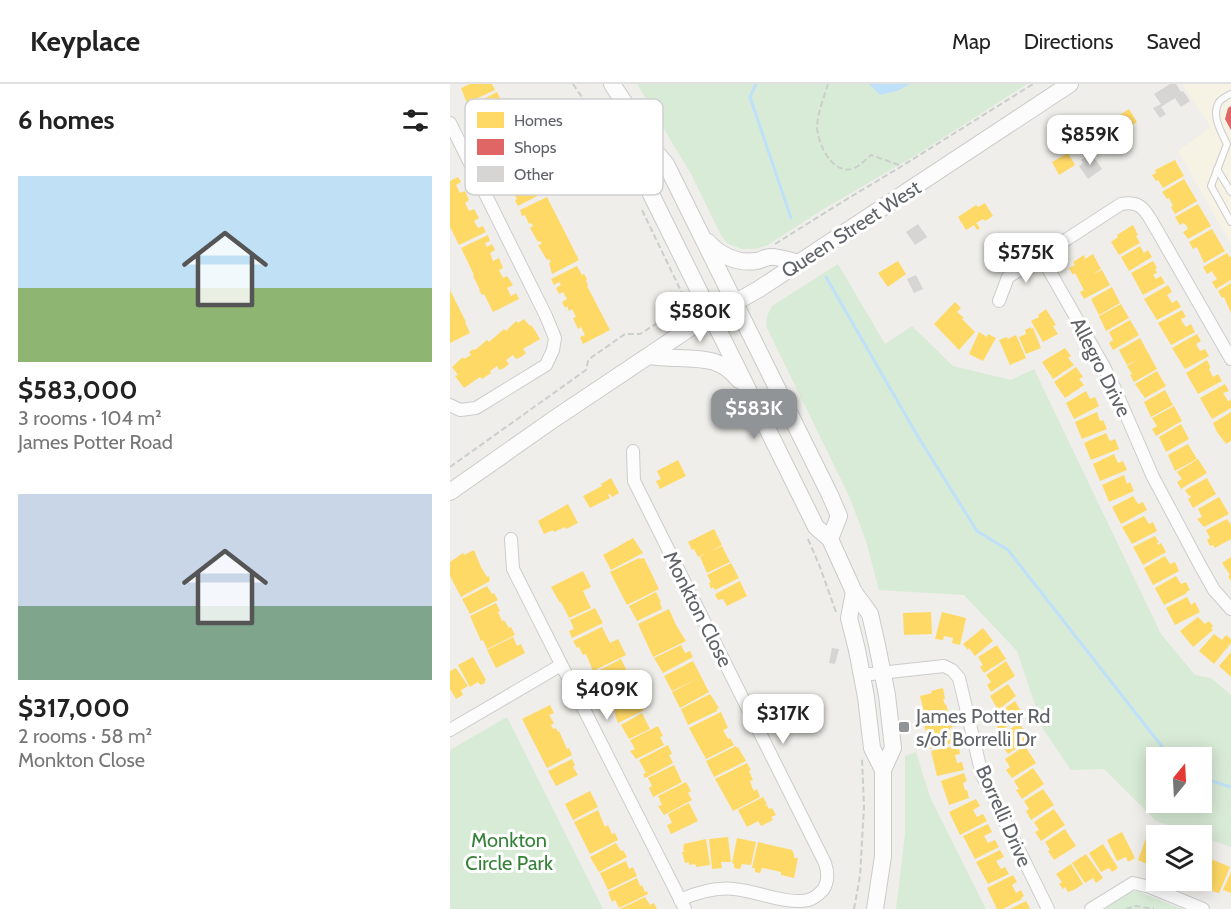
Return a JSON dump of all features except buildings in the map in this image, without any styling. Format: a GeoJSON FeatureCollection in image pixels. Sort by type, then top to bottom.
{"type":"FeatureCollection","features":[{"type":"Feature","properties":{"kind":"main road"},"geometry":{"type":"LineString","coordinates":[[612,84],[622,99]]}},
{"type":"Feature","properties":{"kind":"main road","name":"Queen Street West"},"geometry":{"type":"LineString","coordinates":[[450,492],[649,356],[711,316],[759,289],[1070,84]]}},
{"type":"Feature","properties":{"kind":"main road"},"geometry":{"type":"LineString","coordinates":[[663,160],[840,516],[830,538]]}},
{"type":"Feature","properties":{"kind":"main road"},"geometry":{"type":"LineString","coordinates":[[651,195],[816,527],[830,538],[854,592],[870,614],[887,695],[893,748],[884,770],[884,856],[875,909]]}},
{"type":"Feature","properties":{"kind":"main road"},"geometry":{"type":"LineString","coordinates":[[698,228],[724,256],[745,261],[757,261],[770,257],[798,263]]}},
{"type":"Feature","properties":{"kind":"main road"},"geometry":{"type":"LineString","coordinates":[[649,356],[689,357],[715,361],[728,368],[752,397]]}},
{"type":"Feature","properties":{"kind":"main road"},"geometry":{"type":"LineString","coordinates":[[854,592],[849,618],[866,697],[872,748],[884,770]]}},
{"type":"Feature","properties":{"kind":"street"},"geometry":{"type":"LineString","coordinates":[[450,123],[465,153]]}},
{"type":"Feature","properties":{"kind":"street"},"geometry":{"type":"LineString","coordinates":[[450,405],[460,410],[476,408],[546,365],[554,350],[555,338],[486,195]]}},
{"type":"Feature","properties":{"kind":"street"},"geometry":{"type":"LineString","coordinates":[[999,301],[1008,278],[1121,204],[1129,202],[1142,207],[1151,220],[1231,359]]}},
{"type":"Feature","properties":{"kind":"street","name":"Allegro Drive"},"geometry":{"type":"LineString","coordinates":[[1041,256],[1103,364],[1153,477],[1201,567],[1214,590],[1231,609]]}},
{"type":"Feature","properties":{"kind":"street","name":"Monkton Close"},"geometry":{"type":"LineString","coordinates":[[511,538],[513,569],[683,904],[697,893],[721,888],[794,901],[815,897],[826,884],[828,873],[825,863],[634,481],[633,451]]}},
{"type":"Feature","properties":{"kind":"street"},"geometry":{"type":"LineString","coordinates":[[450,730],[561,665]]}},
{"type":"Feature","properties":{"kind":"street","name":"Borrelli Drive"},"geometry":{"type":"LineString","coordinates":[[862,675],[944,666],[952,670],[959,678],[982,775],[1048,909]]}},
{"type":"Feature","properties":{"kind":"street"},"geometry":{"type":"LineString","coordinates":[[1090,909],[1133,883],[1150,887],[1203,909]]}},
{"type":"Feature","properties":{"kind":"lane"},"geometry":{"type":"LineString","coordinates":[[1231,94],[1220,100],[1216,108],[1216,118],[1227,144],[1211,186],[1231,222]]}},
{"type":"Feature","properties":{"kind":"lane"},"geometry":{"type":"LineString","coordinates":[[1217,169],[1231,192]]}},
{"type":"Feature","properties":{"kind":"path"},"geometry":{"type":"LineString","coordinates":[[573,84],[583,99]]}},
{"type":"Feature","properties":{"kind":"path"},"geometry":{"type":"LineString","coordinates":[[828,84],[817,126],[820,142],[829,159],[838,167],[846,169],[856,167],[871,155],[902,166]]}},
{"type":"Feature","properties":{"kind":"path"},"geometry":{"type":"LineString","coordinates":[[774,245],[1033,84]]}},
{"type":"Feature","properties":{"kind":"path"},"geometry":{"type":"LineString","coordinates":[[450,467],[586,370],[588,361],[592,357],[625,334],[640,334],[682,305],[684,300],[680,289],[641,207]]}},
{"type":"Feature","properties":{"kind":"path"},"geometry":{"type":"LineString","coordinates":[[806,535],[836,611]]}},
{"type":"Feature","properties":{"kind":"path"},"geometry":{"type":"LineString","coordinates":[[854,909],[860,876],[863,818],[862,754]]}},
{"type":"Feature","properties":{"kind":"path"},"geometry":{"type":"LineString","coordinates":[[1126,909],[1136,906],[1154,909]]}},
{"type":"Feature","properties":{"kind":"shaded area"},"geometry":{"type":"Polygon","coordinates":[[[1182,84],[1231,84],[1231,244],[1178,151],[1211,127],[1182,84]]]}},
{"type":"Feature","properties":{"kind":"green space"},"geometry":{"type":"Polygon","coordinates":[[[637,84],[1027,84],[921,152],[766,246],[755,249],[741,249],[727,243],[722,237],[691,174],[663,127],[663,99],[646,99],[637,84]]]}},
{"type":"Feature","properties":{"kind":"green space"},"geometry":{"type":"Polygon","coordinates":[[[838,264],[885,344],[912,326],[953,366],[1011,380],[1034,369],[1161,634],[1195,675],[1211,678],[1231,695],[1231,847],[1212,840],[1212,825],[1168,825],[1156,821],[1148,813],[1212,813],[1212,747],[1146,747],[1146,811],[1104,769],[1071,770],[1043,729],[1017,651],[964,595],[879,590],[866,541],[849,496],[766,326],[767,316],[772,306],[838,264]]]}},
{"type":"Feature","properties":{"kind":"green space","name":"Monkton Circle Park"},"geometry":{"type":"Polygon","coordinates":[[[507,717],[603,909],[450,909],[450,750],[507,717]]]}},
{"type":"Feature","properties":{"kind":"green space"},"geometry":{"type":"Polygon","coordinates":[[[916,752],[930,797],[986,909],[896,909],[905,834],[905,756],[916,752]]]}},
{"type":"Feature","properties":{"kind":"green space"},"geometry":{"type":"Polygon","coordinates":[[[1137,891],[1182,909],[1105,909],[1129,893],[1137,891]]]}},
{"type":"Feature","properties":{"kind":"water"},"geometry":{"type":"Polygon","coordinates":[[[869,84],[910,84],[897,91],[880,95],[869,84]]]}},
{"type":"Feature","properties":{"kind":"waterway"},"geometry":{"type":"LineString","coordinates":[[756,84],[750,97],[791,218]]}},
{"type":"Feature","properties":{"kind":"waterway"},"geometry":{"type":"LineString","coordinates":[[826,277],[917,435],[977,531],[1008,550],[1162,747]]}},
{"type":"Feature","properties":{"kind":"waterway"},"geometry":{"type":"LineString","coordinates":[[1212,781],[1231,787]]}},
{"type":"Feature","properties":{"kind":"place","name":"James Potter Rd s/of Borrelli Dr"},"geometry":{"type":"Point","coordinates":[904,727]}}]}
